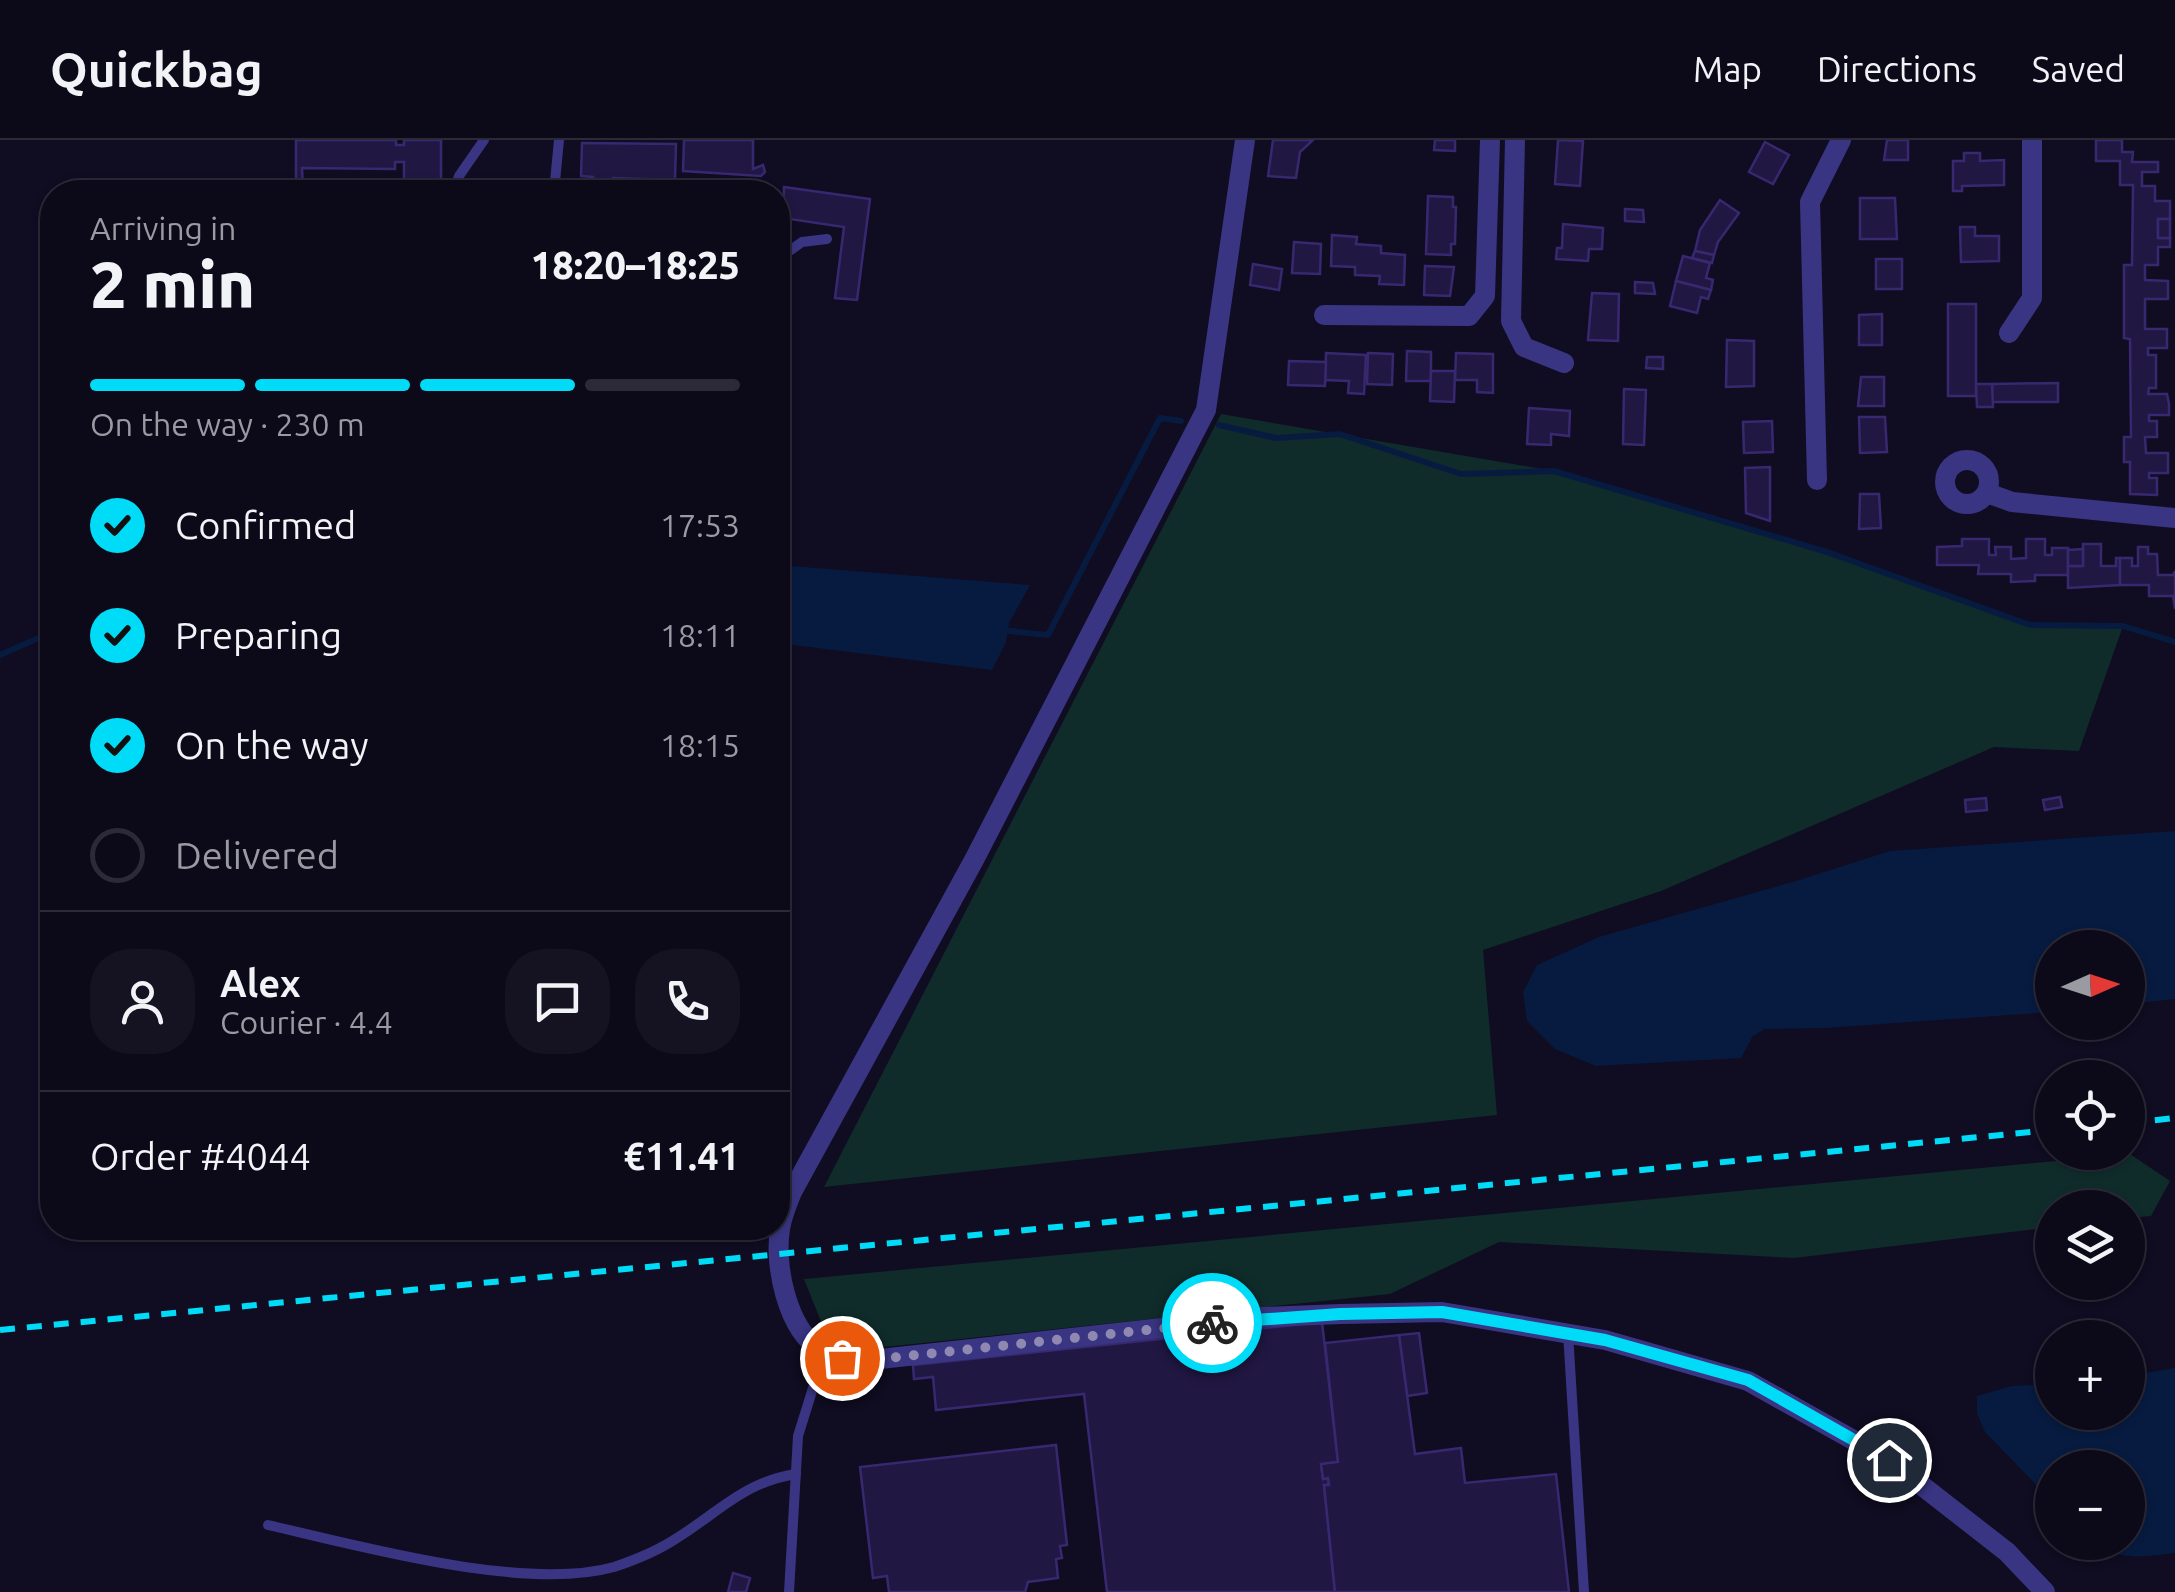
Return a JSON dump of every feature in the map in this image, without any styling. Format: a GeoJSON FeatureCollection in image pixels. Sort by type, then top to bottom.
{"type":"FeatureCollection","features":[{"type":"Feature","properties":{"kind":"street"},"geometry":{"type":"LineString","coordinates":[[790,1197],[974,860],[1206,410],[1244,140]]}},
{"type":"Feature","properties":{"kind":"street"},"geometry":{"type":"LineString","coordinates":[[1324,315],[1468,316],[1485,296],[1490,140]]}},
{"type":"Feature","properties":{"kind":"street"},"geometry":{"type":"LineString","coordinates":[[1515,140],[1511,321],[1524,347],[1564,363]]}},
{"type":"Feature","properties":{"kind":"street"},"geometry":{"type":"LineString","coordinates":[[1817,480],[1810,202],[1841,140]]}},
{"type":"Feature","properties":{"kind":"street"},"geometry":{"type":"LineString","coordinates":[[2009,334],[2032,298],[2032,140]]}},
{"type":"Feature","properties":{"kind":"street"},"geometry":{"type":"LineString","coordinates":[[1987,492],[2012,502],[2175,518]]}},
{"type":"Feature","properties":{"kind":"street"},"geometry":{"type":"LineString","coordinates":[[780,1240],[786,1292],[804,1334],[816,1348],[830,1355],[860,1360],[1262,1318],[1442,1312],[1568,1332],[1748,1380],[1889,1460],[2007,1552],[2044,1592]]}},
{"type":"Feature","properties":{"kind":"lane"},"geometry":{"type":"LineString","coordinates":[[458,180],[484,140]]}},
{"type":"Feature","properties":{"kind":"lane"},"geometry":{"type":"LineString","coordinates":[[555,180],[558,140]]}},
{"type":"Feature","properties":{"kind":"lane"},"geometry":{"type":"LineString","coordinates":[[790,251],[802,242],[828,239]]}},
{"type":"Feature","properties":{"kind":"lane"},"geometry":{"type":"LineString","coordinates":[[1568,1332],[1584,1592]]}},
{"type":"Feature","properties":{"kind":"lane"},"geometry":{"type":"LineString","coordinates":[[789,1592],[798,1436],[818,1372],[830,1355]]}},
{"type":"Feature","properties":{"kind":"lane"},"geometry":{"type":"LineString","coordinates":[[268,1525],[476,1572],[574,1574],[612,1568],[674,1540],[768,1478],[796,1474]]}},
{"type":"Feature","properties":{"kind":"green space"},"geometry":{"type":"Polygon","coordinates":[[[1221,414],[1554,471],[1827,552],[2030,625],[2123,626],[2079,751],[1994,747],[1661,891],[1483,950],[1497,1115],[824,1187],[1221,414]]]}},
{"type":"Feature","properties":{"kind":"green space"},"geometry":{"type":"Polygon","coordinates":[[[2035,1163],[2035,1170],[2145,1170],[2145,1164],[2170,1181],[2151,1216],[2145,1217],[2145,1190],[2035,1190],[2035,1229],[1794,1258],[1499,1242],[1390,1294],[875,1348],[822,1324],[804,1279],[2035,1163]]]}},
{"type":"Feature","properties":{"kind":"water"},"geometry":{"type":"Polygon","coordinates":[[[790,566],[1030,585],[1009,623],[1006,642],[992,670],[790,645],[790,566]]]}},
{"type":"Feature","properties":{"kind":"water"},"geometry":{"type":"Polygon","coordinates":[[[2175,831],[2175,999],[2145,1002],[2145,930],[2035,930],[2035,1013],[1765,1029],[1753,1036],[1741,1058],[1596,1066],[1555,1049],[1527,1021],[1523,992],[1537,965],[1599,937],[1890,851],[2175,831]]]}},
{"type":"Feature","properties":{"kind":"water"},"geometry":{"type":"Polygon","coordinates":[[[2175,1368],[2175,1553],[2145,1556],[2145,1450],[2035,1450],[2035,1483],[1985,1432],[1977,1414],[1977,1396],[2012,1386],[2035,1385],[2035,1430],[2145,1430],[2145,1373],[2175,1368]]]}},
{"type":"Feature","properties":{"kind":"building"},"geometry":{"type":"Polygon","coordinates":[[[296,140],[396,140],[396,145],[404,145],[404,140],[441,140],[441,180],[404,180],[404,162],[395,162],[395,169],[302,168],[302,180],[296,180],[296,140]]]}},
{"type":"Feature","properties":{"kind":"building"},"geometry":{"type":"Polygon","coordinates":[[[684,140],[753,140],[753,169],[763,165],[765,172],[761,176],[683,171],[684,140]]]}},
{"type":"Feature","properties":{"kind":"building"},"geometry":{"type":"Polygon","coordinates":[[[1273,140],[1313,140],[1300,152],[1296,178],[1268,176],[1273,140]]]}},
{"type":"Feature","properties":{"kind":"building"},"geometry":{"type":"Polygon","coordinates":[[[1435,140],[1455,140],[1455,151],[1434,150],[1435,140]]]}},
{"type":"Feature","properties":{"kind":"building"},"geometry":{"type":"Polygon","coordinates":[[[1558,140],[1583,141],[1580,186],[1555,184],[1558,140]]]}},
{"type":"Feature","properties":{"kind":"building"},"geometry":{"type":"Polygon","coordinates":[[[1887,140],[1908,140],[1908,160],[1884,160],[1887,140]]]}},
{"type":"Feature","properties":{"kind":"building"},"geometry":{"type":"Polygon","coordinates":[[[2096,140],[2122,140],[2122,152],[2133,152],[2132,162],[2158,162],[2158,172],[2142,172],[2142,186],[2155,186],[2155,201],[2170,201],[2170,219],[2158,219],[2158,238],[2170,238],[2170,247],[2158,247],[2158,265],[2145,265],[2145,280],[2168,281],[2168,299],[2145,299],[2145,329],[2167,329],[2167,348],[2148,348],[2148,355],[2156,355],[2156,388],[2149,388],[2148,394],[2167,394],[2169,404],[2169,415],[2149,415],[2149,421],[2157,421],[2157,437],[2145,437],[2146,453],[2168,453],[2168,473],[2149,473],[2149,478],[2157,478],[2157,495],[2130,494],[2130,462],[2124,462],[2124,437],[2131,437],[2124,265],[2132,265],[2133,185],[2120,185],[2120,161],[2096,161],[2096,140]]]}},
{"type":"Feature","properties":{"kind":"building"},"geometry":{"type":"Polygon","coordinates":[[[1765,142],[1789,155],[1773,184],[1749,172],[1765,142]]]}},
{"type":"Feature","properties":{"kind":"building"},"geometry":{"type":"Polygon","coordinates":[[[582,143],[676,144],[675,180],[594,180],[581,176],[582,143]]]}},
{"type":"Feature","properties":{"kind":"building"},"geometry":{"type":"Polygon","coordinates":[[[1964,153],[1980,153],[1980,161],[2004,160],[2004,185],[1962,186],[1962,191],[1953,191],[1953,161],[1964,161],[1964,153]]]}},
{"type":"Feature","properties":{"kind":"building"},"geometry":{"type":"Polygon","coordinates":[[[790,188],[870,199],[857,300],[835,298],[844,227],[790,219],[790,188]]]}},
{"type":"Feature","properties":{"kind":"building"},"geometry":{"type":"Polygon","coordinates":[[[1428,196],[1453,197],[1455,244],[1451,244],[1451,255],[1426,254],[1428,196]]]}},
{"type":"Feature","properties":{"kind":"building"},"geometry":{"type":"Polygon","coordinates":[[[1860,198],[1895,198],[1897,239],[1860,239],[1860,198]]]}},
{"type":"Feature","properties":{"kind":"building"},"geometry":{"type":"Polygon","coordinates":[[[1720,200],[1739,213],[1718,242],[1714,255],[1695,251],[1700,230],[1720,200]]]}},
{"type":"Feature","properties":{"kind":"building"},"geometry":{"type":"Polygon","coordinates":[[[1625,209],[1643,210],[1644,222],[1625,221],[1625,209]]]}},
{"type":"Feature","properties":{"kind":"building"},"geometry":{"type":"Polygon","coordinates":[[[2158,219],[2170,219],[2170,238],[2158,238],[2158,219]]]}},
{"type":"Feature","properties":{"kind":"building"},"geometry":{"type":"Polygon","coordinates":[[[1563,224],[1603,228],[1602,249],[1589,249],[1588,261],[1556,259],[1557,248],[1562,248],[1563,224]]]}},
{"type":"Feature","properties":{"kind":"building"},"geometry":{"type":"Polygon","coordinates":[[[1960,227],[1975,227],[1975,236],[1999,236],[1999,261],[1961,262],[1960,227]]]}},
{"type":"Feature","properties":{"kind":"building"},"geometry":{"type":"Polygon","coordinates":[[[1332,235],[1357,237],[1356,244],[1381,246],[1381,253],[1405,255],[1404,285],[1379,284],[1380,276],[1355,275],[1355,267],[1331,266],[1332,235]]]}},
{"type":"Feature","properties":{"kind":"building"},"geometry":{"type":"Polygon","coordinates":[[[1294,242],[1321,244],[1320,274],[1292,273],[1294,242]]]}},
{"type":"Feature","properties":{"kind":"building"},"geometry":{"type":"Polygon","coordinates":[[[1695,251],[1714,255],[1712,263],[1692,258],[1695,251]]]}},
{"type":"Feature","properties":{"kind":"building"},"geometry":{"type":"Polygon","coordinates":[[[1683,256],[1710,263],[1706,278],[1713,280],[1711,290],[1676,281],[1683,256]]]}},
{"type":"Feature","properties":{"kind":"building"},"geometry":{"type":"Polygon","coordinates":[[[1876,259],[1902,259],[1902,289],[1876,289],[1876,259]]]}},
{"type":"Feature","properties":{"kind":"building"},"geometry":{"type":"Polygon","coordinates":[[[1253,264],[1282,269],[1279,290],[1250,285],[1253,264]]]}},
{"type":"Feature","properties":{"kind":"building"},"geometry":{"type":"Polygon","coordinates":[[[1425,266],[1454,267],[1450,296],[1424,295],[1425,266]]]}},
{"type":"Feature","properties":{"kind":"building"},"geometry":{"type":"Polygon","coordinates":[[[1676,281],[1711,290],[1708,299],[1701,297],[1697,313],[1670,306],[1676,281]]]}},
{"type":"Feature","properties":{"kind":"building"},"geometry":{"type":"Polygon","coordinates":[[[1635,282],[1653,283],[1655,294],[1635,293],[1635,282]]]}},
{"type":"Feature","properties":{"kind":"building"},"geometry":{"type":"Polygon","coordinates":[[[1592,293],[1619,294],[1618,341],[1588,340],[1592,293]]]}},
{"type":"Feature","properties":{"kind":"building"},"geometry":{"type":"Polygon","coordinates":[[[1948,304],[1976,304],[1976,396],[1948,396],[1948,304]]]}},
{"type":"Feature","properties":{"kind":"building"},"geometry":{"type":"Polygon","coordinates":[[[1882,314],[1882,345],[1859,345],[1859,315],[1882,314]]]}},
{"type":"Feature","properties":{"kind":"building"},"geometry":{"type":"Polygon","coordinates":[[[1727,340],[1754,341],[1754,386],[1726,387],[1727,340]]]}},
{"type":"Feature","properties":{"kind":"building"},"geometry":{"type":"Polygon","coordinates":[[[1407,351],[1431,352],[1431,381],[1406,381],[1407,351]]]}},
{"type":"Feature","properties":{"kind":"building"},"geometry":{"type":"Polygon","coordinates":[[[1326,353],[1366,355],[1364,394],[1348,393],[1349,381],[1325,380],[1326,353]]]}},
{"type":"Feature","properties":{"kind":"building"},"geometry":{"type":"Polygon","coordinates":[[[1368,353],[1393,354],[1392,385],[1367,384],[1368,353]]]}},
{"type":"Feature","properties":{"kind":"building"},"geometry":{"type":"Polygon","coordinates":[[[1456,353],[1493,354],[1493,393],[1477,392],[1477,380],[1455,380],[1456,353]]]}},
{"type":"Feature","properties":{"kind":"building"},"geometry":{"type":"Polygon","coordinates":[[[1647,357],[1663,357],[1663,369],[1646,368],[1647,357]]]}},
{"type":"Feature","properties":{"kind":"building"},"geometry":{"type":"Polygon","coordinates":[[[1289,361],[1326,362],[1325,386],[1288,385],[1289,361]]]}},
{"type":"Feature","properties":{"kind":"building"},"geometry":{"type":"Polygon","coordinates":[[[1431,371],[1455,371],[1454,402],[1430,401],[1431,371]]]}},
{"type":"Feature","properties":{"kind":"building"},"geometry":{"type":"Polygon","coordinates":[[[1861,377],[1884,377],[1884,406],[1858,406],[1861,377]]]}},
{"type":"Feature","properties":{"kind":"building"},"geometry":{"type":"Polygon","coordinates":[[[2058,383],[2058,402],[1992,402],[1992,384],[2058,383]]]}},
{"type":"Feature","properties":{"kind":"building"},"geometry":{"type":"Polygon","coordinates":[[[1976,384],[1992,384],[1993,407],[1977,407],[1976,384]]]}},
{"type":"Feature","properties":{"kind":"building"},"geometry":{"type":"Polygon","coordinates":[[[1624,389],[1646,390],[1644,445],[1623,444],[1624,389]]]}},
{"type":"Feature","properties":{"kind":"building"},"geometry":{"type":"Polygon","coordinates":[[[1529,408],[1570,411],[1569,436],[1551,434],[1551,445],[1527,444],[1529,408]]]}},
{"type":"Feature","properties":{"kind":"building"},"geometry":{"type":"Polygon","coordinates":[[[1859,417],[1885,417],[1887,452],[1860,453],[1859,417]]]}},
{"type":"Feature","properties":{"kind":"building"},"geometry":{"type":"Polygon","coordinates":[[[1772,421],[1773,452],[1744,453],[1743,422],[1772,421]]]}},
{"type":"Feature","properties":{"kind":"building"},"geometry":{"type":"Polygon","coordinates":[[[1770,467],[1770,521],[1746,513],[1745,468],[1770,467]]]}},
{"type":"Feature","properties":{"kind":"building"},"geometry":{"type":"Polygon","coordinates":[[[1860,494],[1879,494],[1881,528],[1859,529],[1860,494]]]}},
{"type":"Feature","properties":{"kind":"building"},"geometry":{"type":"Polygon","coordinates":[[[1962,539],[1989,539],[1989,555],[1996,555],[1995,547],[2011,547],[2011,559],[2026,558],[2026,539],[2045,539],[2045,555],[2052,555],[2052,548],[2068,548],[2068,575],[2035,575],[2035,581],[2011,582],[2011,574],[1978,574],[1979,565],[1937,565],[1937,547],[1962,546],[1962,539]]]}},
{"type":"Feature","properties":{"kind":"building"},"geometry":{"type":"Polygon","coordinates":[[[2083,544],[2101,544],[2101,566],[2116,566],[2116,558],[2120,558],[2120,585],[2068,588],[2068,566],[2083,566],[2083,544]]]}},
{"type":"Feature","properties":{"kind":"building"},"geometry":{"type":"Polygon","coordinates":[[[2138,547],[2148,547],[2148,554],[2157,554],[2158,575],[2173,575],[2175,571],[2175,609],[2173,596],[2149,596],[2149,585],[2120,585],[2120,558],[2132,558],[2132,566],[2138,566],[2138,547]]]}},
{"type":"Feature","properties":{"kind":"building"},"geometry":{"type":"Polygon","coordinates":[[[2083,549],[2083,566],[2068,566],[2068,550],[2083,549]]]}},
{"type":"Feature","properties":{"kind":"building"},"geometry":{"type":"Polygon","coordinates":[[[2060,797],[2062,807],[2045,810],[2043,800],[2060,797]]]}},
{"type":"Feature","properties":{"kind":"building"},"geometry":{"type":"Polygon","coordinates":[[[1986,798],[1987,810],[1966,812],[1965,800],[1986,798]]]}},
{"type":"Feature","properties":{"kind":"building"},"geometry":{"type":"Polygon","coordinates":[[[1322,1322],[1338,1462],[1321,1464],[1323,1479],[1328,1478],[1329,1485],[1324,1485],[1335,1592],[1107,1592],[1084,1394],[936,1410],[933,1377],[914,1379],[913,1365],[1322,1322]]]}},
{"type":"Feature","properties":{"kind":"building"},"geometry":{"type":"Polygon","coordinates":[[[1419,1333],[1427,1393],[1407,1396],[1399,1335],[1419,1333]]]}},
{"type":"Feature","properties":{"kind":"building"},"geometry":{"type":"Polygon","coordinates":[[[1399,1335],[1415,1454],[1461,1448],[1465,1483],[1556,1474],[1569,1592],[1335,1592],[1324,1485],[1329,1485],[1328,1478],[1323,1479],[1321,1464],[1338,1462],[1325,1343],[1399,1335]]]}},
{"type":"Feature","properties":{"kind":"building"},"geometry":{"type":"Polygon","coordinates":[[[1056,1445],[1067,1545],[1060,1546],[1062,1558],[1056,1559],[1058,1578],[1028,1582],[1025,1592],[889,1592],[887,1576],[873,1578],[860,1467],[1056,1445]]]}},
{"type":"Feature","properties":{"kind":"building"},"geometry":{"type":"Polygon","coordinates":[[[733,1573],[750,1578],[746,1592],[728,1592],[733,1573]]]}},
{"type":"Feature","properties":{"kind":"waterway"},"geometry":{"type":"LineString","coordinates":[[1000,630],[1048,635],[1160,418],[1181,421]]}},
{"type":"Feature","properties":{"kind":"waterway"},"geometry":{"type":"LineString","coordinates":[[1219,425],[1276,438],[1340,434],[1461,474],[1554,471],[1827,552],[2030,625],[2123,626],[2175,642]]}},
{"type":"Feature","properties":{"kind":"waterway"},"geometry":{"type":"LineString","coordinates":[[0,655],[40,637]]}},
{"type":"Feature","properties":{"kind":"railway"},"geometry":{"type":"LineString","coordinates":[[2145,1121],[2175,1118]]}},
{"type":"Feature","properties":{"kind":"railway"},"geometry":{"type":"LineString","coordinates":[[0,1330],[2035,1132]]}},
{"type":"Feature","properties":{"kind":"way so far"},"geometry":{"type":"LineString","coordinates":[[842,1358],[880,1359],[1212,1323]]}},
{"type":"Feature","properties":{"kind":"route"},"geometry":{"type":"LineString","coordinates":[[1212,1323],[1442,1312],[1542,1327],[1605,1340],[1748,1380],[1889,1460]]}}]}
